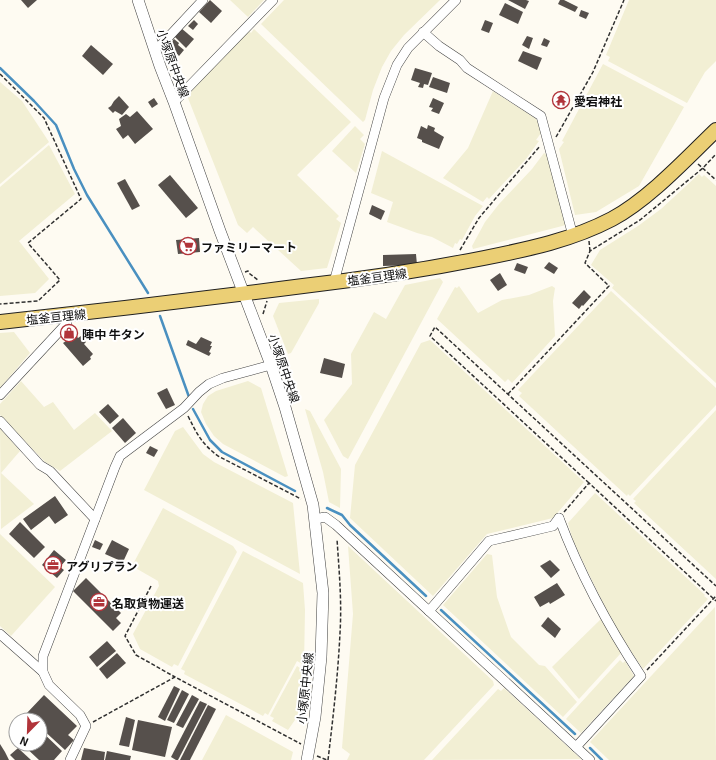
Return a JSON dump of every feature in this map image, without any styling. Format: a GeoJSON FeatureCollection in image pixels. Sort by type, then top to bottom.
{"type":"FeatureCollection","features":[{"type":"Feature","properties":{"kind":"main road","name":"塩釜亘理線"},"geometry":{"type":"LineString","coordinates":[[0,322],[426,270],[541,246],[573,236],[613,218],[642,198],[690,156],[716,130]]}},
{"type":"Feature","properties":{"kind":"street","name":"小塚原中央線"},"geometry":{"type":"LineString","coordinates":[[138,0],[154,49],[271,365],[313,505],[323,593],[321,657],[315,717],[308,755]]}},
{"type":"Feature","properties":{"kind":"street"},"geometry":{"type":"LineString","coordinates":[[154,49],[162,44],[203,0]]}},
{"type":"Feature","properties":{"kind":"street"},"geometry":{"type":"LineString","coordinates":[[174,102],[273,0]]}},
{"type":"Feature","properties":{"kind":"street"},"geometry":{"type":"LineString","coordinates":[[334,282],[384,98],[397,65],[408,48],[456,0]]}},
{"type":"Feature","properties":{"kind":"street"},"geometry":{"type":"LineString","coordinates":[[423,32],[439,46],[460,60],[468,68],[541,116],[573,236]]}},
{"type":"Feature","properties":{"kind":"street"},"geometry":{"type":"LineString","coordinates":[[0,395],[67,324],[66,315]]}},
{"type":"Feature","properties":{"kind":"street"},"geometry":{"type":"LineString","coordinates":[[43,672],[43,656],[120,456],[184,408],[209,384],[223,378],[271,365]]}},
{"type":"Feature","properties":{"kind":"street"},"geometry":{"type":"LineString","coordinates":[[0,421],[40,465],[50,471],[95,519]]}},
{"type":"Feature","properties":{"kind":"street"},"geometry":{"type":"LineString","coordinates":[[315,519],[325,517],[336,525],[590,760]]}},
{"type":"Feature","properties":{"kind":"street"},"geometry":{"type":"LineString","coordinates":[[429,611],[489,541],[553,526],[559,518]]}},
{"type":"Feature","properties":{"kind":"street"},"geometry":{"type":"LineString","coordinates":[[559,518],[569,546],[603,615],[641,676],[576,747]]}},
{"type":"Feature","properties":{"kind":"street"},"geometry":{"type":"LineString","coordinates":[[0,634],[43,672],[49,684],[80,715],[86,726],[70,760]]}},
{"type":"Feature","properties":{"kind":"path"},"geometry":{"type":"LineString","coordinates":[[550,149],[593,72],[624,0]]}},
{"type":"Feature","properties":{"kind":"path"},"geometry":{"type":"LineString","coordinates":[[0,74],[44,118],[81,199],[28,242],[60,280],[38,301],[0,304]]}},
{"type":"Feature","properties":{"kind":"path"},"geometry":{"type":"LineString","coordinates":[[460,252],[479,218],[547,138]]}},
{"type":"Feature","properties":{"kind":"path"},"geometry":{"type":"LineString","coordinates":[[508,394],[609,286],[585,263],[590,251],[640,220],[703,168],[716,154]]}},
{"type":"Feature","properties":{"kind":"path"},"geometry":{"type":"LineString","coordinates":[[690,156],[716,180]]}},
{"type":"Feature","properties":{"kind":"path"},"geometry":{"type":"LineString","coordinates":[[248,271],[260,282]]}},
{"type":"Feature","properties":{"kind":"path"},"geometry":{"type":"LineString","coordinates":[[259,310],[264,309],[268,302]]}},
{"type":"Feature","properties":{"kind":"path"},"geometry":{"type":"LineString","coordinates":[[716,586],[435,327],[430,336],[716,601]]}},
{"type":"Feature","properties":{"kind":"path"},"geometry":{"type":"LineString","coordinates":[[184,408],[200,440],[218,456],[313,505]]}},
{"type":"Feature","properties":{"kind":"path"},"geometry":{"type":"LineString","coordinates":[[559,518],[589,483]]}},
{"type":"Feature","properties":{"kind":"path"},"geometry":{"type":"LineString","coordinates":[[328,760],[340,632],[340,598],[336,525]]}},
{"type":"Feature","properties":{"kind":"path"},"geometry":{"type":"LineString","coordinates":[[151,586],[125,636],[136,655],[308,755]]}},
{"type":"Feature","properties":{"kind":"path"},"geometry":{"type":"LineString","coordinates":[[641,676],[716,596]]}},
{"type":"Feature","properties":{"kind":"path"},"geometry":{"type":"LineString","coordinates":[[86,726],[175,677]]}},
{"type":"Feature","properties":{"kind":"shaded area"},"geometry":{"type":"Polygon","coordinates":[[[230,0],[264,0],[248,17],[230,0]]]}},
{"type":"Feature","properties":{"kind":"shaded area"},"geometry":{"type":"Polygon","coordinates":[[[284,0],[440,0],[404,35],[391,51],[382,67],[373,90],[365,120],[363,122],[261,24],[284,0]]]}},
{"type":"Feature","properties":{"kind":"shaded area"},"geometry":{"type":"Polygon","coordinates":[[[629,0],[716,0],[716,61],[705,72],[687,103],[608,61],[610,57],[606,55],[629,0]]]}},
{"type":"Feature","properties":{"kind":"shaded area"},"geometry":{"type":"Polygon","coordinates":[[[254,29],[351,122],[297,175],[339,216],[336,219],[341,223],[327,268],[301,271],[253,227],[247,233],[238,225],[186,93],[248,30],[251,33],[254,29]]]}},
{"type":"Feature","properties":{"kind":"shaded area"},"geometry":{"type":"Polygon","coordinates":[[[603,64],[684,107],[639,186],[596,212],[575,215],[559,149],[564,142],[562,141],[603,64]]]}},
{"type":"Feature","properties":{"kind":"shaded area"},"geometry":{"type":"Polygon","coordinates":[[[0,82],[22,101],[49,142],[0,184],[0,82]]]}},
{"type":"Feature","properties":{"kind":"shaded area"},"geometry":{"type":"Polygon","coordinates":[[[493,91],[535,118],[539,122],[541,133],[536,140],[539,141],[526,159],[489,199],[487,197],[483,202],[443,178],[468,148],[493,91]]]}},
{"type":"Feature","properties":{"kind":"shaded area"},"geometry":{"type":"Polygon","coordinates":[[[355,126],[364,135],[360,139],[365,144],[356,173],[332,151],[355,126]]]}},
{"type":"Feature","properties":{"kind":"shaded area"},"geometry":{"type":"Polygon","coordinates":[[[49,145],[75,194],[19,241],[49,279],[35,293],[0,296],[0,187],[49,145]]]}},
{"type":"Feature","properties":{"kind":"shaded area"},"geometry":{"type":"Polygon","coordinates":[[[382,151],[483,206],[475,216],[462,240],[460,239],[457,244],[455,243],[453,248],[432,237],[387,222],[393,202],[371,193],[382,151]]]}},
{"type":"Feature","properties":{"kind":"shaded area"},"geometry":{"type":"Polygon","coordinates":[[[544,153],[548,155],[566,225],[473,249],[472,246],[485,222],[499,204],[532,169],[544,153]]]}},
{"type":"Feature","properties":{"kind":"shaded area"},"geometry":{"type":"Polygon","coordinates":[[[699,174],[702,177],[704,175],[716,186],[716,383],[612,288],[614,285],[591,265],[600,250],[638,226],[661,209],[699,174]]]}},
{"type":"Feature","properties":{"kind":"shaded area"},"geometry":{"type":"Polygon","coordinates":[[[440,278],[443,282],[348,459],[343,456],[324,420],[352,384],[351,354],[374,312],[386,319],[405,285],[440,278]]]}},
{"type":"Feature","properties":{"kind":"shaded area"},"geometry":{"type":"Polygon","coordinates":[[[459,286],[478,313],[502,300],[529,295],[552,286],[555,288],[553,301],[555,336],[512,383],[508,379],[505,382],[437,319],[455,287],[457,288],[459,286]]]}},
{"type":"Feature","properties":{"kind":"shaded area"},"geometry":{"type":"Polygon","coordinates":[[[611,291],[716,388],[716,405],[630,496],[628,494],[627,496],[519,396],[522,393],[518,390],[611,291]]]}},
{"type":"Feature","properties":{"kind":"shaded area"},"geometry":{"type":"Polygon","coordinates":[[[319,299],[319,303],[291,353],[288,354],[273,316],[279,303],[319,299]]]}},
{"type":"Feature","properties":{"kind":"shaded area"},"geometry":{"type":"Polygon","coordinates":[[[14,332],[30,353],[0,388],[0,333],[14,332]]]}},
{"type":"Feature","properties":{"kind":"shaded area"},"geometry":{"type":"Polygon","coordinates":[[[430,340],[584,482],[553,518],[487,534],[433,596],[350,518],[355,465],[421,343],[430,340]]]}},
{"type":"Feature","properties":{"kind":"shaded area"},"geometry":{"type":"Polygon","coordinates":[[[21,381],[44,407],[53,402],[74,430],[95,413],[112,431],[60,471],[45,462],[0,415],[0,404],[21,381]]]}},
{"type":"Feature","properties":{"kind":"shaded area"},"geometry":{"type":"Polygon","coordinates":[[[248,381],[261,388],[288,476],[285,477],[223,444],[214,436],[206,424],[201,412],[203,404],[208,396],[216,391],[248,381]]]}},
{"type":"Feature","properties":{"kind":"shaded area"},"geometry":{"type":"Polygon","coordinates":[[[305,409],[310,411],[341,469],[340,508],[329,502],[323,472],[305,409]]]}},
{"type":"Feature","properties":{"kind":"shaded area"},"geometry":{"type":"Polygon","coordinates":[[[716,410],[716,579],[634,503],[636,501],[633,499],[716,410]]]}},
{"type":"Feature","properties":{"kind":"shaded area"},"geometry":{"type":"Polygon","coordinates":[[[183,427],[203,454],[214,462],[293,503],[300,574],[144,490],[175,431],[183,427]]]}},
{"type":"Feature","properties":{"kind":"shaded area"},"geometry":{"type":"Polygon","coordinates":[[[0,428],[20,451],[1,473],[34,504],[1,529],[0,428]]]}},
{"type":"Feature","properties":{"kind":"shaded area"},"geometry":{"type":"Polygon","coordinates":[[[595,493],[708,599],[643,669],[619,633],[603,603],[573,541],[568,523],[595,493]]]}},
{"type":"Feature","properties":{"kind":"shaded area"},"geometry":{"type":"Polygon","coordinates":[[[163,508],[233,546],[237,552],[178,666],[174,664],[172,667],[140,649],[133,634],[159,586],[158,581],[132,566],[163,508]]]}},
{"type":"Feature","properties":{"kind":"shaded area"},"geometry":{"type":"Polygon","coordinates":[[[0,534],[55,587],[11,636],[0,626],[0,534]]]}},
{"type":"Feature","properties":{"kind":"shaded area"},"geometry":{"type":"Polygon","coordinates":[[[348,546],[493,681],[494,685],[424,760],[347,760],[350,754],[342,748],[353,614],[348,546]]]}},
{"type":"Feature","properties":{"kind":"shaded area"},"geometry":{"type":"Polygon","coordinates":[[[243,551],[303,583],[305,610],[304,665],[297,661],[268,715],[265,713],[263,716],[184,674],[185,671],[181,669],[243,551]]]}},
{"type":"Feature","properties":{"kind":"shaded area"},"geometry":{"type":"Polygon","coordinates":[[[487,554],[492,555],[497,597],[511,637],[539,665],[545,666],[577,702],[563,717],[443,605],[487,554]]]}},
{"type":"Feature","properties":{"kind":"shaded area"},"geometry":{"type":"Polygon","coordinates":[[[715,607],[716,760],[609,760],[590,742],[715,607]]]}},
{"type":"Feature","properties":{"kind":"shaded area"},"geometry":{"type":"Polygon","coordinates":[[[602,618],[621,653],[579,699],[552,667],[602,618]]]}},
{"type":"Feature","properties":{"kind":"shaded area"},"geometry":{"type":"Polygon","coordinates":[[[620,660],[623,663],[625,661],[634,676],[581,733],[566,719],[620,660]]]}},
{"type":"Feature","properties":{"kind":"shaded area"},"geometry":{"type":"Polygon","coordinates":[[[297,666],[304,671],[300,705],[297,717],[288,730],[272,721],[274,718],[270,716],[297,666]]]}},
{"type":"Feature","properties":{"kind":"shaded area"},"geometry":{"type":"Polygon","coordinates":[[[504,688],[581,759],[432,760],[498,689],[501,691],[504,688]]]}},
{"type":"Feature","properties":{"kind":"shaded area"},"geometry":{"type":"Polygon","coordinates":[[[226,715],[293,752],[291,760],[202,760],[226,715]]]}},
{"type":"Feature","properties":{"kind":"building"},"geometry":{"type":"Polygon","coordinates":[[[21,0],[37,0],[28,8],[21,0]]]}},
{"type":"Feature","properties":{"kind":"building"},"geometry":{"type":"Polygon","coordinates":[[[210,0],[222,11],[211,23],[199,12],[210,0]]]}},
{"type":"Feature","properties":{"kind":"building"},"geometry":{"type":"Polygon","coordinates":[[[508,0],[526,0],[529,1],[525,9],[508,0]]]}},
{"type":"Feature","properties":{"kind":"building"},"geometry":{"type":"Polygon","coordinates":[[[560,0],[564,0],[578,7],[575,12],[558,4],[560,0]]]}},
{"type":"Feature","properties":{"kind":"building"},"geometry":{"type":"Polygon","coordinates":[[[505,3],[523,12],[518,24],[499,15],[505,3]]]}},
{"type":"Feature","properties":{"kind":"building"},"geometry":{"type":"Polygon","coordinates":[[[581,10],[589,13],[586,19],[579,16],[581,10]]]}},
{"type":"Feature","properties":{"kind":"building"},"geometry":{"type":"Polygon","coordinates":[[[194,20],[198,24],[193,30],[188,26],[194,20]]]}},
{"type":"Feature","properties":{"kind":"building"},"geometry":{"type":"Polygon","coordinates":[[[485,20],[493,23],[489,33],[481,30],[485,20]]]}},
{"type":"Feature","properties":{"kind":"building"},"geometry":{"type":"Polygon","coordinates":[[[181,28],[194,39],[186,48],[174,36],[181,28]]]}},
{"type":"Feature","properties":{"kind":"building"},"geometry":{"type":"Polygon","coordinates":[[[527,36],[533,38],[529,49],[522,45],[527,36]]]}},
{"type":"Feature","properties":{"kind":"building"},"geometry":{"type":"Polygon","coordinates":[[[544,38],[550,41],[547,47],[541,45],[544,38]]]}},
{"type":"Feature","properties":{"kind":"building"},"geometry":{"type":"Polygon","coordinates":[[[174,39],[184,50],[179,56],[169,45],[174,39]]]}},
{"type":"Feature","properties":{"kind":"building"},"geometry":{"type":"Polygon","coordinates":[[[91,45],[113,64],[103,75],[82,56],[91,45]]]}},
{"type":"Feature","properties":{"kind":"building"},"geometry":{"type":"Polygon","coordinates":[[[523,51],[542,58],[537,70],[518,61],[523,51]]]}},
{"type":"Feature","properties":{"kind":"building"},"geometry":{"type":"Polygon","coordinates":[[[415,68],[432,73],[428,85],[424,84],[423,88],[418,87],[420,83],[411,80],[415,68]]]}},
{"type":"Feature","properties":{"kind":"building"},"geometry":{"type":"Polygon","coordinates":[[[433,77],[450,83],[447,93],[429,87],[433,77]]]}},
{"type":"Feature","properties":{"kind":"building"},"geometry":{"type":"Polygon","coordinates":[[[119,96],[129,107],[122,115],[115,111],[113,113],[108,108],[119,96]]]}},
{"type":"Feature","properties":{"kind":"building"},"geometry":{"type":"Polygon","coordinates":[[[154,98],[158,104],[152,108],[148,102],[154,98]]]}},
{"type":"Feature","properties":{"kind":"building"},"geometry":{"type":"Polygon","coordinates":[[[433,98],[444,103],[439,114],[431,111],[433,108],[429,107],[433,98]]]}},
{"type":"Feature","properties":{"kind":"building"},"geometry":{"type":"Polygon","coordinates":[[[137,111],[153,129],[135,144],[128,135],[123,139],[116,129],[121,126],[119,119],[126,114],[130,117],[137,111]]]}},
{"type":"Feature","properties":{"kind":"building"},"geometry":{"type":"Polygon","coordinates":[[[428,125],[435,128],[434,131],[444,137],[439,149],[422,142],[422,140],[417,138],[421,126],[427,129],[428,125]]]}},
{"type":"Feature","properties":{"kind":"building"},"geometry":{"type":"Polygon","coordinates":[[[170,175],[198,208],[186,218],[158,185],[170,175]]]}},
{"type":"Feature","properties":{"kind":"building"},"geometry":{"type":"Polygon","coordinates":[[[125,179],[140,206],[132,210],[117,183],[125,179]]]}},
{"type":"Feature","properties":{"kind":"building"},"geometry":{"type":"Polygon","coordinates":[[[372,205],[385,211],[381,220],[369,214],[372,205]]]}},
{"type":"Feature","properties":{"kind":"building","name":"ファミリーマート"},"geometry":{"type":"Polygon","coordinates":[[[199,238],[200,252],[178,254],[176,240],[199,238]]]}},
{"type":"Feature","properties":{"kind":"building"},"geometry":{"type":"Polygon","coordinates":[[[416,254],[417,265],[383,266],[383,255],[416,254]]]}},
{"type":"Feature","properties":{"kind":"building"},"geometry":{"type":"Polygon","coordinates":[[[549,262],[558,268],[554,274],[544,268],[549,262]]]}},
{"type":"Feature","properties":{"kind":"building"},"geometry":{"type":"Polygon","coordinates":[[[517,263],[528,267],[525,274],[514,270],[517,263]]]}},
{"type":"Feature","properties":{"kind":"building"},"geometry":{"type":"Polygon","coordinates":[[[500,273],[507,285],[498,291],[490,280],[500,273]]]}},
{"type":"Feature","properties":{"kind":"building"},"geometry":{"type":"Polygon","coordinates":[[[584,290],[591,297],[579,309],[572,303],[584,290]]]}},
{"type":"Feature","properties":{"kind":"building"},"geometry":{"type":"Polygon","coordinates":[[[71,327],[76,332],[74,333],[78,338],[81,336],[86,342],[84,344],[93,354],[90,357],[91,359],[83,366],[63,343],[66,341],[61,336],[71,327]]]}},
{"type":"Feature","properties":{"kind":"building"},"geometry":{"type":"Polygon","coordinates":[[[201,337],[212,342],[209,352],[211,353],[209,356],[186,345],[188,340],[196,344],[201,337]]]}},
{"type":"Feature","properties":{"kind":"building"},"geometry":{"type":"Polygon","coordinates":[[[324,358],[345,364],[342,378],[320,373],[324,358]]]}},
{"type":"Feature","properties":{"kind":"building"},"geometry":{"type":"Polygon","coordinates":[[[167,388],[175,405],[166,409],[157,393],[167,388]]]}},
{"type":"Feature","properties":{"kind":"building"},"geometry":{"type":"Polygon","coordinates":[[[108,404],[119,416],[110,424],[99,412],[108,404]]]}},
{"type":"Feature","properties":{"kind":"building"},"geometry":{"type":"Polygon","coordinates":[[[123,418],[136,433],[125,443],[112,428],[123,418]]]}},
{"type":"Feature","properties":{"kind":"building"},"geometry":{"type":"Polygon","coordinates":[[[150,446],[158,450],[154,457],[146,453],[150,446]]]}},
{"type":"Feature","properties":{"kind":"building"},"geometry":{"type":"Polygon","coordinates":[[[55,496],[68,515],[55,524],[49,516],[31,530],[23,519],[55,496]]]}},
{"type":"Feature","properties":{"kind":"building"},"geometry":{"type":"Polygon","coordinates":[[[20,522],[45,547],[34,558],[9,534],[20,522]]]}},
{"type":"Feature","properties":{"kind":"building"},"geometry":{"type":"Polygon","coordinates":[[[95,540],[103,544],[100,550],[92,547],[95,540]]]}},
{"type":"Feature","properties":{"kind":"building"},"geometry":{"type":"Polygon","coordinates":[[[112,540],[129,549],[123,562],[105,554],[112,540]]]}},
{"type":"Feature","properties":{"kind":"building"},"geometry":{"type":"Polygon","coordinates":[[[54,550],[66,560],[60,567],[64,570],[57,578],[42,565],[54,550]]]}},
{"type":"Feature","properties":{"kind":"building"},"geometry":{"type":"Polygon","coordinates":[[[550,560],[560,570],[551,578],[540,566],[550,560]]]}},
{"type":"Feature","properties":{"kind":"building"},"geometry":{"type":"Polygon","coordinates":[[[86,578],[121,613],[116,618],[121,623],[113,631],[73,591],[86,578]]]}},
{"type":"Feature","properties":{"kind":"building"},"geometry":{"type":"Polygon","coordinates":[[[557,583],[565,595],[550,604],[549,602],[540,607],[534,597],[557,583]]]}},
{"type":"Feature","properties":{"kind":"building"},"geometry":{"type":"Polygon","coordinates":[[[548,617],[561,629],[555,638],[541,626],[548,617]]]}},
{"type":"Feature","properties":{"kind":"building"},"geometry":{"type":"Polygon","coordinates":[[[107,641],[116,651],[97,667],[89,657],[107,641]]]}},
{"type":"Feature","properties":{"kind":"building"},"geometry":{"type":"Polygon","coordinates":[[[117,653],[126,663],[107,679],[99,669],[117,653]]]}},
{"type":"Feature","properties":{"kind":"building"},"geometry":{"type":"Polygon","coordinates":[[[174,686],[180,689],[165,721],[158,717],[174,686]]]}},
{"type":"Feature","properties":{"kind":"building"},"geometry":{"type":"Polygon","coordinates":[[[182,690],[189,694],[174,723],[167,720],[182,690]]]}},
{"type":"Feature","properties":{"kind":"building"},"geometry":{"type":"Polygon","coordinates":[[[44,695],[77,726],[68,735],[74,740],[65,750],[48,734],[48,712],[28,712],[44,695]]]}},
{"type":"Feature","properties":{"kind":"building"},"geometry":{"type":"Polygon","coordinates":[[[192,695],[199,699],[183,728],[176,725],[192,695]]]}},
{"type":"Feature","properties":{"kind":"building"},"geometry":{"type":"Polygon","coordinates":[[[200,701],[207,704],[178,760],[176,760],[171,757],[200,701]]]}},
{"type":"Feature","properties":{"kind":"building"},"geometry":{"type":"Polygon","coordinates":[[[208,705],[216,709],[190,760],[180,760],[208,705]]]}},
{"type":"Feature","properties":{"kind":"building"},"geometry":{"type":"Polygon","coordinates":[[[126,717],[135,720],[129,747],[119,745],[126,717]]]}},
{"type":"Feature","properties":{"kind":"building"},"geometry":{"type":"Polygon","coordinates":[[[138,720],[172,727],[165,757],[132,750],[138,720]]]}},
{"type":"Feature","properties":{"kind":"building"},"geometry":{"type":"Polygon","coordinates":[[[48,738],[62,751],[54,760],[39,760],[30,752],[48,752],[48,738]]]}},
{"type":"Feature","properties":{"kind":"building"},"geometry":{"type":"Polygon","coordinates":[[[0,744],[5,752],[9,760],[0,760],[0,744]]]}},
{"type":"Feature","properties":{"kind":"building"},"geometry":{"type":"Polygon","coordinates":[[[84,748],[105,752],[104,760],[81,760],[84,748]]]}},
{"type":"Feature","properties":{"kind":"building"},"geometry":{"type":"Polygon","coordinates":[[[107,751],[131,756],[130,760],[105,760],[107,751]]]}},
{"type":"Feature","properties":{"kind":"building"},"geometry":{"type":"Polygon","coordinates":[[[13,752],[22,752],[31,760],[15,760],[10,755],[13,752]]]}},
{"type":"Feature","properties":{"kind":"waterway"},"geometry":{"type":"LineString","coordinates":[[0,68],[56,125],[74,169],[87,195],[148,293]]}},
{"type":"Feature","properties":{"kind":"waterway"},"geometry":{"type":"LineString","coordinates":[[160,316],[189,397]]}},
{"type":"Feature","properties":{"kind":"waterway"},"geometry":{"type":"LineString","coordinates":[[193,409],[210,440],[222,452],[295,491]]}},
{"type":"Feature","properties":{"kind":"waterway"},"geometry":{"type":"LineString","coordinates":[[327,508],[342,515],[350,525],[426,596]]}},
{"type":"Feature","properties":{"kind":"waterway"},"geometry":{"type":"LineString","coordinates":[[441,610],[575,734]]}},
{"type":"Feature","properties":{"kind":"waterway"},"geometry":{"type":"LineString","coordinates":[[590,748],[602,760]]}},
{"type":"Feature","properties":{"kind":"place","name":"愛宕神社"},"geometry":{"type":"Point","coordinates":[561,100]}},
{"type":"Feature","properties":{"kind":"place","name":"ファミリーマート"},"geometry":{"type":"Point","coordinates":[188,246]}},
{"type":"Feature","properties":{"kind":"place","name":"陣中 牛タン"},"geometry":{"type":"Point","coordinates":[69,333]}},
{"type":"Feature","properties":{"kind":"place","name":"アグリプラン"},"geometry":{"type":"Point","coordinates":[53,565]}},
{"type":"Feature","properties":{"kind":"place","name":"名取貨物運送"},"geometry":{"type":"Point","coordinates":[99,602]}}]}
